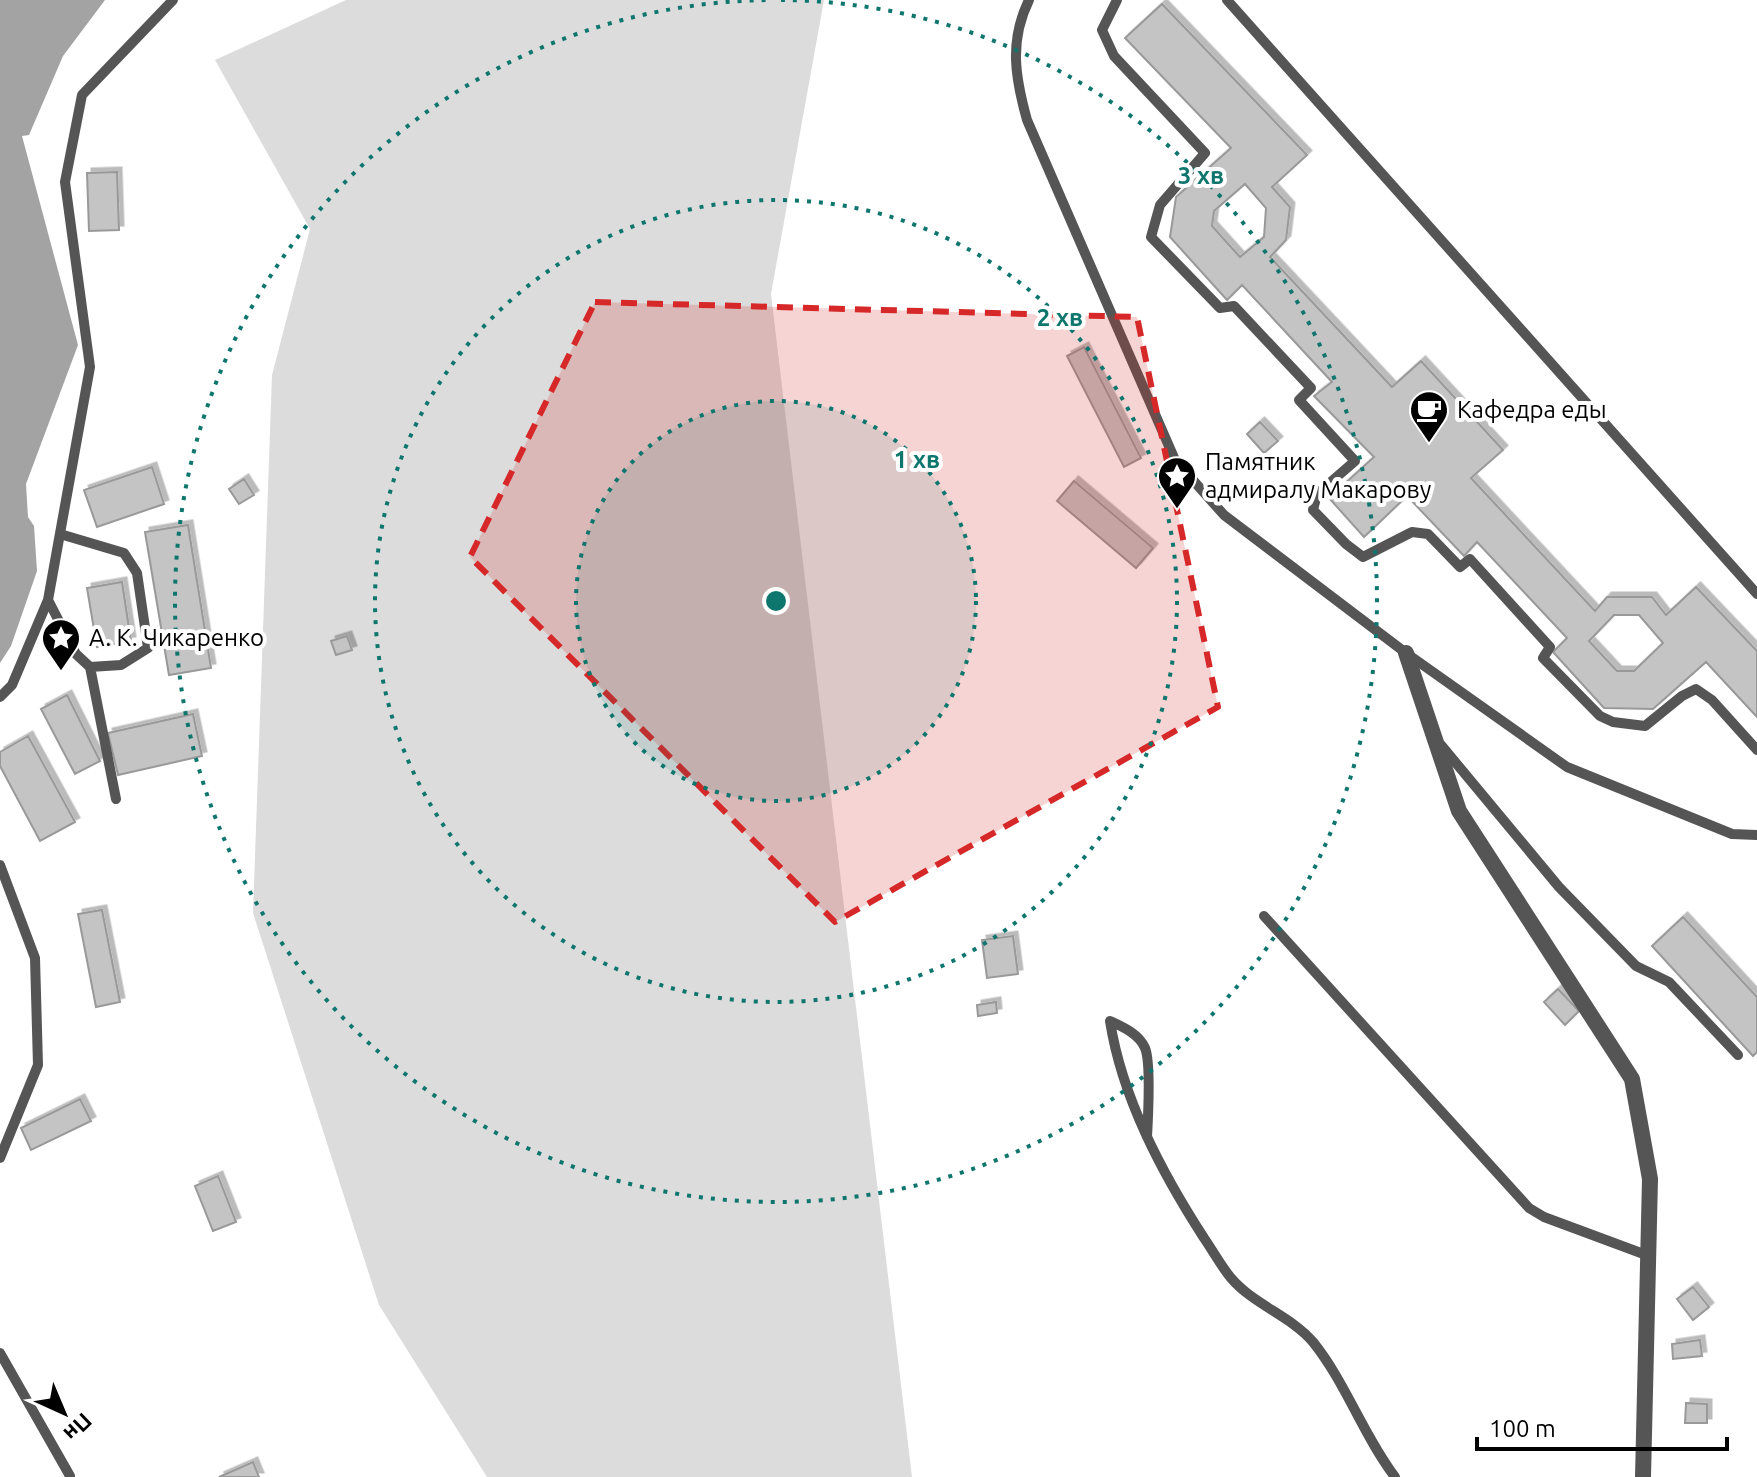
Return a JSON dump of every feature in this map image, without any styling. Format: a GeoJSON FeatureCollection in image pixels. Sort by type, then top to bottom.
{"type":"FeatureCollection","features":[{"type":"Feature","properties":{"kind":"street"},"geometry":{"type":"LineString","coordinates":[[1406,653],[1459,811],[1632,1079],[1650,1179],[1643,1477]]}},
{"type":"Feature","properties":{"kind":"lane"},"geometry":{"type":"LineString","coordinates":[[0,697],[12,685],[48,600],[90,367],[65,182],[82,95],[173,0]]}},
{"type":"Feature","properties":{"kind":"lane"},"geometry":{"type":"LineString","coordinates":[[1029,0],[1017,35],[1016,79],[1027,120],[1175,460],[1224,515],[1406,653],[1567,767],[1732,834],[1757,835]]}},
{"type":"Feature","properties":{"kind":"lane"},"geometry":{"type":"LineString","coordinates":[[1117,0],[1102,30],[1114,56],[1205,153],[1160,205],[1151,237],[1220,308],[1234,306],[1311,388],[1299,400],[1355,461],[1317,494],[1313,510],[1363,557],[1412,532],[1428,534],[1460,567],[1470,559],[1550,647],[1543,658],[1600,716],[1613,722],[1645,726],[1682,696],[1696,689],[1712,700],[1757,750]]}},
{"type":"Feature","properties":{"kind":"lane"},"geometry":{"type":"LineString","coordinates":[[1227,0],[1757,594]]}},
{"type":"Feature","properties":{"kind":"lane"},"geometry":{"type":"LineString","coordinates":[[60,534],[124,553],[137,573],[148,648],[121,665],[90,667]]}},
{"type":"Feature","properties":{"kind":"lane"},"geometry":{"type":"LineString","coordinates":[[48,600],[76,654],[90,667],[116,799]]}},
{"type":"Feature","properties":{"kind":"lane"},"geometry":{"type":"LineString","coordinates":[[1437,741],[1559,887],[1636,966],[1669,982],[1738,1055]]}},
{"type":"Feature","properties":{"kind":"lane"},"geometry":{"type":"LineString","coordinates":[[0,865],[35,958],[38,1065],[0,1158]]}},
{"type":"Feature","properties":{"kind":"lane"},"geometry":{"type":"LineString","coordinates":[[1264,916],[1529,1208],[1544,1217],[1649,1256]]}},
{"type":"Feature","properties":{"kind":"lane"},"geometry":{"type":"LineString","coordinates":[[1147,1137],[1145,1048],[1129,1029],[1110,1021],[1147,1137],[1170,1185],[1231,1278],[1247,1294],[1309,1338],[1333,1367],[1395,1477]]}},
{"type":"Feature","properties":{"kind":"lane"},"geometry":{"type":"LineString","coordinates":[[0,1353],[70,1477]]}},
{"type":"Feature","properties":{"kind":"highlighted area"},"geometry":{"type":"Polygon","coordinates":[[[595,302],[1137,317],[1218,707],[835,922],[470,557],[595,302]]]}},
{"type":"Feature","properties":{"kind":"shaded area"},"geometry":{"type":"Polygon","coordinates":[[[0,0],[105,0],[63,56],[29,135],[22,136],[78,345],[26,484],[28,517],[34,526],[37,571],[11,646],[0,663],[0,0]]]}},
{"type":"Feature","properties":{"kind":"shaded area"},"geometry":{"type":"Polygon","coordinates":[[[346,0],[824,0],[771,294],[912,1477],[487,1477],[379,1305],[253,913],[272,375],[310,229],[215,60],[346,0]]]}},
{"type":"Feature","properties":{"kind":"building"},"geometry":{"type":"Polygon","coordinates":[[[1162,4],[1307,155],[1272,187],[1290,207],[1286,240],[1270,257],[1392,387],[1421,361],[1503,450],[1471,478],[1595,611],[1607,597],[1652,597],[1666,615],[1696,587],[1757,651],[1757,717],[1706,662],[1653,709],[1604,708],[1553,652],[1567,638],[1477,542],[1464,556],[1407,496],[1364,537],[1329,498],[1374,457],[1314,396],[1332,382],[1242,285],[1227,300],[1170,237],[1176,197],[1231,148],[1125,38],[1162,4]],[[1245,184],[1214,211],[1212,226],[1240,257],[1264,237],[1266,208],[1245,184]],[[1614,615],[1589,641],[1617,671],[1634,671],[1663,643],[1639,615],[1614,615]]]}},
{"type":"Feature","properties":{"kind":"building"},"geometry":{"type":"Polygon","coordinates":[[[117,172],[119,230],[89,231],[87,173],[117,172]]]}},
{"type":"Feature","properties":{"kind":"building"},"geometry":{"type":"Polygon","coordinates":[[[1084,347],[1141,458],[1124,467],[1067,356],[1084,347]]]}},
{"type":"Feature","properties":{"kind":"building"},"geometry":{"type":"Polygon","coordinates":[[[1260,422],[1278,441],[1264,453],[1247,434],[1260,422]]]}},
{"type":"Feature","properties":{"kind":"building"},"geometry":{"type":"Polygon","coordinates":[[[152,467],[164,504],[97,527],[84,490],[152,467]]]}},
{"type":"Feature","properties":{"kind":"building"},"geometry":{"type":"Polygon","coordinates":[[[244,479],[254,495],[239,504],[229,489],[244,479]]]}},
{"type":"Feature","properties":{"kind":"building"},"geometry":{"type":"Polygon","coordinates":[[[1074,481],[1153,548],[1136,568],[1057,501],[1074,481]]]}},
{"type":"Feature","properties":{"kind":"building"},"geometry":{"type":"Polygon","coordinates":[[[188,525],[211,668],[169,675],[145,532],[188,525]]]}},
{"type":"Feature","properties":{"kind":"building"},"geometry":{"type":"Polygon","coordinates":[[[122,582],[131,641],[97,647],[87,588],[122,582]]]}},
{"type":"Feature","properties":{"kind":"building"},"geometry":{"type":"Polygon","coordinates":[[[347,636],[352,650],[336,655],[331,641],[347,636]]]}},
{"type":"Feature","properties":{"kind":"building"},"geometry":{"type":"Polygon","coordinates":[[[67,695],[100,761],[75,774],[41,709],[67,695]]]}},
{"type":"Feature","properties":{"kind":"building"},"geometry":{"type":"Polygon","coordinates":[[[193,714],[202,756],[118,775],[108,733],[193,714]]]}},
{"type":"Feature","properties":{"kind":"building"},"geometry":{"type":"Polygon","coordinates":[[[28,736],[75,822],[40,841],[0,766],[0,752],[28,736]]]}},
{"type":"Feature","properties":{"kind":"building"},"geometry":{"type":"Polygon","coordinates":[[[102,910],[120,1002],[96,1007],[78,914],[102,910]]]}},
{"type":"Feature","properties":{"kind":"building"},"geometry":{"type":"Polygon","coordinates":[[[1683,917],[1757,997],[1757,1052],[1753,1056],[1652,946],[1683,917]]]}},
{"type":"Feature","properties":{"kind":"building"},"geometry":{"type":"Polygon","coordinates":[[[1013,936],[1018,974],[987,978],[982,940],[1013,936]]]}},
{"type":"Feature","properties":{"kind":"building"},"geometry":{"type":"Polygon","coordinates":[[[1558,989],[1579,1011],[1565,1025],[1544,1002],[1558,989]]]}},
{"type":"Feature","properties":{"kind":"building"},"geometry":{"type":"Polygon","coordinates":[[[996,1002],[997,1013],[978,1016],[977,1005],[996,1002]]]}},
{"type":"Feature","properties":{"kind":"building"},"geometry":{"type":"Polygon","coordinates":[[[80,1099],[91,1121],[31,1150],[21,1128],[80,1099]]]}},
{"type":"Feature","properties":{"kind":"building"},"geometry":{"type":"Polygon","coordinates":[[[218,1176],[236,1222],[213,1231],[195,1186],[218,1176]]]}},
{"type":"Feature","properties":{"kind":"building"},"geometry":{"type":"Polygon","coordinates":[[[1693,1287],[1709,1307],[1693,1320],[1677,1299],[1693,1287]]]}},
{"type":"Feature","properties":{"kind":"building"},"geometry":{"type":"Polygon","coordinates":[[[1700,1340],[1702,1356],[1673,1359],[1672,1344],[1700,1340]]]}},
{"type":"Feature","properties":{"kind":"building"},"geometry":{"type":"Polygon","coordinates":[[[1686,1403],[1707,1404],[1707,1423],[1685,1423],[1686,1403]]]}},
{"type":"Feature","properties":{"kind":"building"},"geometry":{"type":"Polygon","coordinates":[[[253,1462],[259,1477],[219,1477],[253,1462]]]}},
{"type":"Feature","properties":{"kind":"place","name":"Кафедра еды"},"geometry":{"type":"Point","coordinates":[1429,444]}},
{"type":"Feature","properties":{"kind":"place","name":"Памятник адмиралу Макарову"},"geometry":{"type":"Point","coordinates":[1177,510]}},
{"type":"Feature","properties":{"kind":"place","name":"А. К. Чикаренко"},"geometry":{"type":"Point","coordinates":[61,672]}}]}
